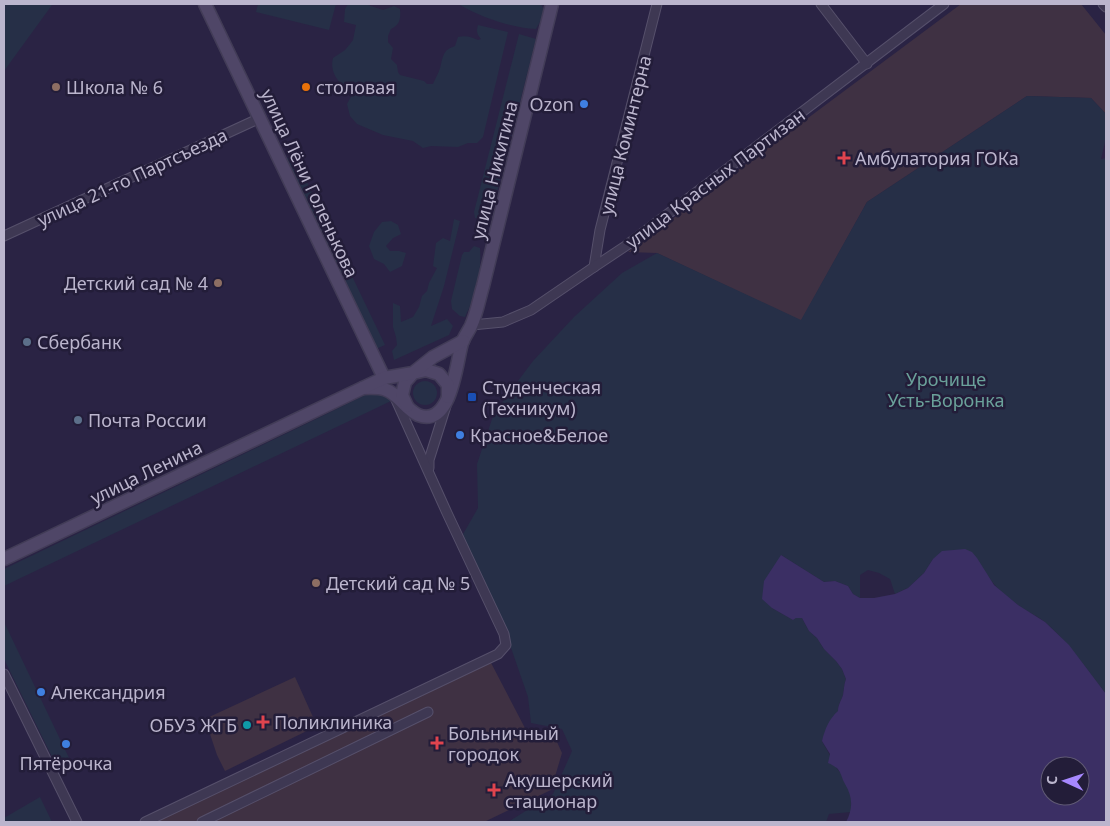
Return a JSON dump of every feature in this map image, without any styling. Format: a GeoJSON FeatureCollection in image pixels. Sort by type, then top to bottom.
{"type":"FeatureCollection","features":[{"type":"Feature","properties":{"kind":"main road","name":"улица Лёни Голенькова"},"geometry":{"type":"LineString","coordinates":[[205,4],[384,378]]}},
{"type":"Feature","properties":{"kind":"main road","name":"улица Никитина"},"geometry":{"type":"LineString","coordinates":[[462,341],[472,325],[483,286],[552,4]]}},
{"type":"Feature","properties":{"kind":"main road"},"geometry":{"type":"LineString","coordinates":[[407,406],[402,395],[405,382],[433,357],[462,341]]}},
{"type":"Feature","properties":{"kind":"main road"},"geometry":{"type":"LineString","coordinates":[[362,388],[375,387],[387,390],[393,393],[413,413],[421,416],[430,416],[442,410],[448,398],[458,364],[462,341]]}},
{"type":"Feature","properties":{"kind":"main road"},"geometry":{"type":"LineString","coordinates":[[413,373],[426,370],[439,374],[448,385],[448,398]]}},
{"type":"Feature","properties":{"kind":"main road","name":"улица Ленина"},"geometry":{"type":"LineString","coordinates":[[4,559],[362,388],[384,378],[413,373]]}},
{"type":"Feature","properties":{"kind":"street","name":"улица Коминтерна"},"geometry":{"type":"LineString","coordinates":[[594,267],[600,230],[657,4]]}},
{"type":"Feature","properties":{"kind":"street"},"geometry":{"type":"LineString","coordinates":[[822,4],[867,64]]}},
{"type":"Feature","properties":{"kind":"street","name":"улица Красных Партизан"},"geometry":{"type":"LineString","coordinates":[[472,325],[503,322],[531,310],[627,245],[944,4]]}},
{"type":"Feature","properties":{"kind":"street","name":"улица 21-го Партсъезда"},"geometry":{"type":"LineString","coordinates":[[4,236],[260,118]]}},
{"type":"Feature","properties":{"kind":"street"},"geometry":{"type":"LineString","coordinates":[[145,822],[498,654],[506,645],[504,634],[393,393],[384,378]]}},
{"type":"Feature","properties":{"kind":"street"},"geometry":{"type":"LineString","coordinates":[[429,473],[428,460],[448,398]]}},
{"type":"Feature","properties":{"kind":"street"},"geometry":{"type":"LineString","coordinates":[[4,674],[77,822]]}},
{"type":"Feature","properties":{"kind":"street"},"geometry":{"type":"LineString","coordinates":[[202,822],[428,712]]}},
{"type":"Feature","properties":{"kind":"shaded area","name":"Амбулатория ГОКа"},"geometry":{"type":"Polygon","coordinates":[[[961,4],[1081,4],[1106,35],[1106,114],[1091,98],[1027,96],[867,202],[801,321],[657,253],[628,252],[961,4]]]}},
{"type":"Feature","properties":{"kind":"shaded area"},"geometry":{"type":"Polygon","coordinates":[[[965,549],[972,552],[994,585],[1018,605],[1045,622],[1069,645],[1106,694],[1106,822],[846,822],[851,808],[850,794],[840,771],[828,763],[830,754],[822,741],[828,724],[838,711],[846,679],[842,669],[809,631],[802,618],[793,620],[772,608],[762,599],[764,581],[781,555],[824,582],[835,581],[848,586],[853,594],[860,598],[874,598],[895,594],[908,588],[924,573],[933,559],[942,551],[965,549]]]}},
{"type":"Feature","properties":{"kind":"shaded area","name":"Больничный городок"},"geometry":{"type":"Polygon","coordinates":[[[489,659],[526,730],[553,733],[562,753],[551,790],[484,822],[153,822],[489,659]]]}},
{"type":"Feature","properties":{"kind":"shaded area","name":"Поликлиника"},"geometry":{"type":"Polygon","coordinates":[[[295,677],[317,726],[225,771],[210,734],[218,729],[207,718],[295,677]]]}},
{"type":"Feature","properties":{"kind":"green space"},"geometry":{"type":"Polygon","coordinates":[[[4,4],[52,5],[4,71],[4,4]]]}},
{"type":"Feature","properties":{"kind":"green space"},"geometry":{"type":"Polygon","coordinates":[[[258,4],[336,4],[329,30],[256,12],[258,4]]]}},
{"type":"Feature","properties":{"kind":"green space"},"geometry":{"type":"Polygon","coordinates":[[[348,4],[365,4],[383,10],[394,6],[400,9],[399,21],[391,29],[388,36],[388,42],[393,48],[391,59],[397,65],[400,75],[424,81],[427,84],[433,84],[444,55],[455,46],[458,37],[466,36],[478,40],[481,39],[477,33],[478,25],[508,32],[483,137],[477,143],[468,143],[458,147],[431,146],[423,148],[413,141],[383,135],[357,124],[350,116],[347,104],[359,81],[348,87],[343,86],[336,77],[332,66],[333,58],[345,50],[353,40],[356,25],[344,22],[345,9],[348,4]]]}},
{"type":"Feature","properties":{"kind":"green space"},"geometry":{"type":"Polygon","coordinates":[[[460,4],[541,4],[544,10],[536,29],[496,21],[460,4]]]}},
{"type":"Feature","properties":{"kind":"green space"},"geometry":{"type":"Polygon","coordinates":[[[519,34],[536,39],[494,204],[484,220],[475,218],[474,212],[519,34]]]}},
{"type":"Feature","properties":{"kind":"green space","name":"Урочище Усть-Воронка"},"geometry":{"type":"Polygon","coordinates":[[[1027,96],[1091,98],[1106,114],[1106,138],[1101,159],[1106,158],[1106,694],[1063,640],[1044,621],[1004,594],[986,573],[933,559],[924,573],[908,588],[895,594],[890,579],[868,570],[860,575],[860,598],[853,594],[848,586],[835,581],[824,582],[781,555],[772,608],[793,620],[802,618],[809,631],[842,669],[846,679],[838,711],[822,741],[849,789],[851,812],[829,814],[826,822],[508,822],[553,794],[572,751],[562,729],[531,723],[528,697],[500,616],[462,536],[478,508],[477,464],[494,413],[533,361],[574,317],[622,273],[657,253],[801,320],[867,202],[1027,96]]]}},
{"type":"Feature","properties":{"kind":"green space"},"geometry":{"type":"Polygon","coordinates":[[[294,155],[385,345],[376,349],[285,159],[294,155]]]}},
{"type":"Feature","properties":{"kind":"green space"},"geometry":{"type":"Polygon","coordinates":[[[454,219],[460,221],[444,286],[431,326],[447,319],[453,326],[449,335],[394,360],[392,351],[397,345],[393,327],[393,303],[400,306],[401,322],[413,317],[437,268],[433,266],[436,243],[443,238],[450,241],[454,219]]]}},
{"type":"Feature","properties":{"kind":"green space"},"geometry":{"type":"Polygon","coordinates":[[[391,221],[398,225],[401,234],[393,238],[386,246],[390,251],[406,253],[402,266],[390,272],[384,264],[374,259],[369,246],[374,232],[382,222],[391,221]]]}},
{"type":"Feature","properties":{"kind":"green space"},"geometry":{"type":"Polygon","coordinates":[[[474,246],[480,248],[479,275],[475,292],[465,317],[460,316],[452,309],[451,301],[462,255],[464,252],[469,252],[474,246]]]}},
{"type":"Feature","properties":{"kind":"green space"},"geometry":{"type":"Polygon","coordinates":[[[425,381],[430,382],[436,388],[436,398],[430,404],[425,405],[420,404],[414,398],[413,393],[414,388],[420,382],[425,381]]]}},
{"type":"Feature","properties":{"kind":"green space"},"geometry":{"type":"Polygon","coordinates":[[[375,392],[387,395],[391,401],[4,586],[4,569],[365,395],[375,392]]]}},
{"type":"Feature","properties":{"kind":"green space"},"geometry":{"type":"Polygon","coordinates":[[[4,622],[70,760],[69,765],[62,768],[57,767],[4,659],[4,622]]]}},
{"type":"Feature","properties":{"kind":"green space"},"geometry":{"type":"Polygon","coordinates":[[[40,797],[52,822],[4,822],[4,818],[40,797]]]}},
{"type":"Feature","properties":{"kind":"place","name":"Школа № 6"},"geometry":{"type":"Point","coordinates":[56,87]}},
{"type":"Feature","properties":{"kind":"place","name":"столовая"},"geometry":{"type":"Point","coordinates":[306,87]}},
{"type":"Feature","properties":{"kind":"place","name":"Ozon"},"geometry":{"type":"Point","coordinates":[584,104]}},
{"type":"Feature","properties":{"kind":"place","name":"Амбулатория ГОКа"},"geometry":{"type":"Point","coordinates":[844,158]}},
{"type":"Feature","properties":{"kind":"place","name":"Детский сад № 4"},"geometry":{"type":"Point","coordinates":[218,283]}},
{"type":"Feature","properties":{"kind":"place","name":"Сбербанк"},"geometry":{"type":"Point","coordinates":[27,342]}},
{"type":"Feature","properties":{"kind":"place","name":"Студенческая (Техникум)"},"geometry":{"type":"Point","coordinates":[472,397]}},
{"type":"Feature","properties":{"kind":"place","name":"Почта России"},"geometry":{"type":"Point","coordinates":[78,420]}},
{"type":"Feature","properties":{"kind":"place","name":"Красное&Белое"},"geometry":{"type":"Point","coordinates":[460,435]}},
{"type":"Feature","properties":{"kind":"place","name":"Детский сад № 5"},"geometry":{"type":"Point","coordinates":[316,583]}},
{"type":"Feature","properties":{"kind":"place","name":"Александрия"},"geometry":{"type":"Point","coordinates":[41,692]}},
{"type":"Feature","properties":{"kind":"place","name":"Поликлиника"},"geometry":{"type":"Point","coordinates":[263,722]}},
{"type":"Feature","properties":{"kind":"place","name":"ОБУЗ ЖГБ"},"geometry":{"type":"Point","coordinates":[247,725]}},
{"type":"Feature","properties":{"kind":"place","name":"Больничный городок"},"geometry":{"type":"Point","coordinates":[437,743]}},
{"type":"Feature","properties":{"kind":"place","name":"Пятёрочка"},"geometry":{"type":"Point","coordinates":[66,744]}},
{"type":"Feature","properties":{"kind":"place","name":"Акушерский стационар"},"geometry":{"type":"Point","coordinates":[494,790]}}]}
